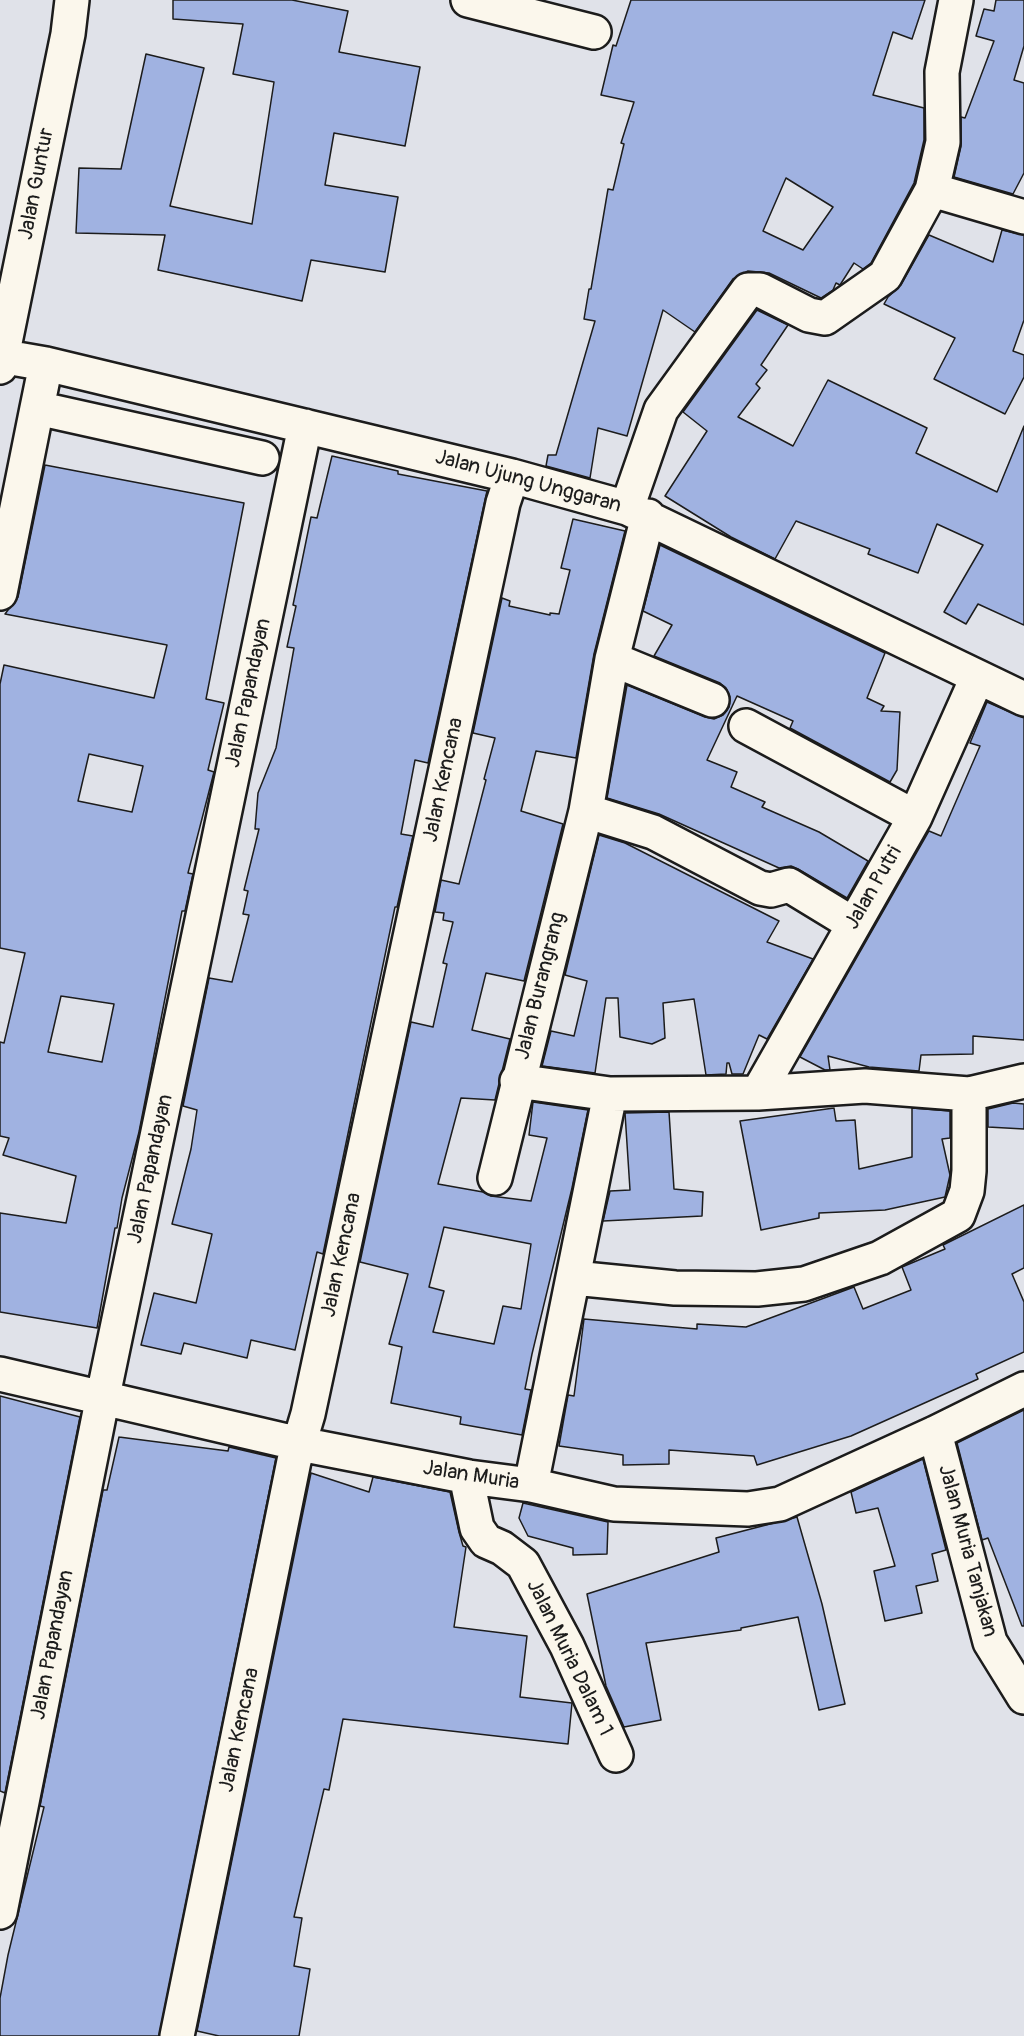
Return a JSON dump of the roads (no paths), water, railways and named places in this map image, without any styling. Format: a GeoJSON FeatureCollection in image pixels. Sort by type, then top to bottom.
{"type":"FeatureCollection","features":[{"type":"Feature","properties":{"kind":"street","name":"Jalan Guntur"},"geometry":{"type":"LineString","coordinates":[[1,360],[68,34],[72,0]]}},
{"type":"Feature","properties":{"kind":"street"},"geometry":{"type":"LineString","coordinates":[[468,0],[594,32]]}},
{"type":"Feature","properties":{"kind":"street"},"geometry":{"type":"LineString","coordinates":[[956,0],[942,72],[943,142],[932,190],[1024,217]]}},
{"type":"Feature","properties":{"kind":"street","name":"Jalan Burangrang"},"geometry":{"type":"LineString","coordinates":[[610,1094],[517,1081],[586,811],[637,512],[661,410],[745,293],[754,289],[760,290],[809,315],[825,318],[885,276],[932,190]]}},
{"type":"Feature","properties":{"kind":"street","name":"Jalan Ujung Unggaran"},"geometry":{"type":"LineString","coordinates":[[1,360],[46,364],[512,476],[637,512],[1024,699]]}},
{"type":"Feature","properties":{"kind":"street"},"geometry":{"type":"LineString","coordinates":[[0,593],[46,364]]}},
{"type":"Feature","properties":{"kind":"street"},"geometry":{"type":"LineString","coordinates":[[37,408],[262,458]]}},
{"type":"Feature","properties":{"kind":"street","name":"Jalan Papandayan"},"geometry":{"type":"LineString","coordinates":[[0,1912],[103,1396],[305,426]]}},
{"type":"Feature","properties":{"kind":"street","name":"Jalan Kencana"},"geometry":{"type":"LineString","coordinates":[[177,2036],[294,1461],[300,1444],[503,503],[512,476]]}},
{"type":"Feature","properties":{"kind":"street"},"geometry":{"type":"LineString","coordinates":[[612,659],[712,700]]}},
{"type":"Feature","properties":{"kind":"street","name":"Jalan Putri"},"geometry":{"type":"LineString","coordinates":[[758,1093],[915,817],[977,678]]}},
{"type":"Feature","properties":{"kind":"street"},"geometry":{"type":"LineString","coordinates":[[746,726],[915,817]]}},
{"type":"Feature","properties":{"kind":"street"},"geometry":{"type":"LineString","coordinates":[[586,811],[653,832],[760,888],[771,890],[789,885],[853,924]]}},
{"type":"Feature","properties":{"kind":"street"},"geometry":{"type":"LineString","coordinates":[[495,1178],[517,1081]]}},
{"type":"Feature","properties":{"kind":"street"},"geometry":{"type":"LineString","coordinates":[[531,1485],[610,1094],[758,1093],[865,1086],[969,1094],[1024,1081]]}},
{"type":"Feature","properties":{"kind":"street"},"geometry":{"type":"LineString","coordinates":[[574,1278],[675,1288],[756,1289],[804,1284],[880,1258],[958,1215],[967,1191],[969,1171],[969,1094]]}},
{"type":"Feature","properties":{"kind":"street","name":"Jalan Muria"},"geometry":{"type":"LineString","coordinates":[[0,1374],[103,1396],[300,1444],[470,1477],[531,1485],[614,1504],[748,1509],[780,1504],[935,1433],[1024,1389]]}},
{"type":"Feature","properties":{"kind":"street","name":"Jalan Muria Tanjakan"},"geometry":{"type":"LineString","coordinates":[[935,1433],[990,1642],[1024,1697]]}},
{"type":"Feature","properties":{"kind":"street","name":"Jalan Muria Dalam 1"},"geometry":{"type":"LineString","coordinates":[[470,1477],[468,1485],[477,1528],[486,1541],[502,1548],[523,1564],[567,1646],[616,1755]]}}]}
